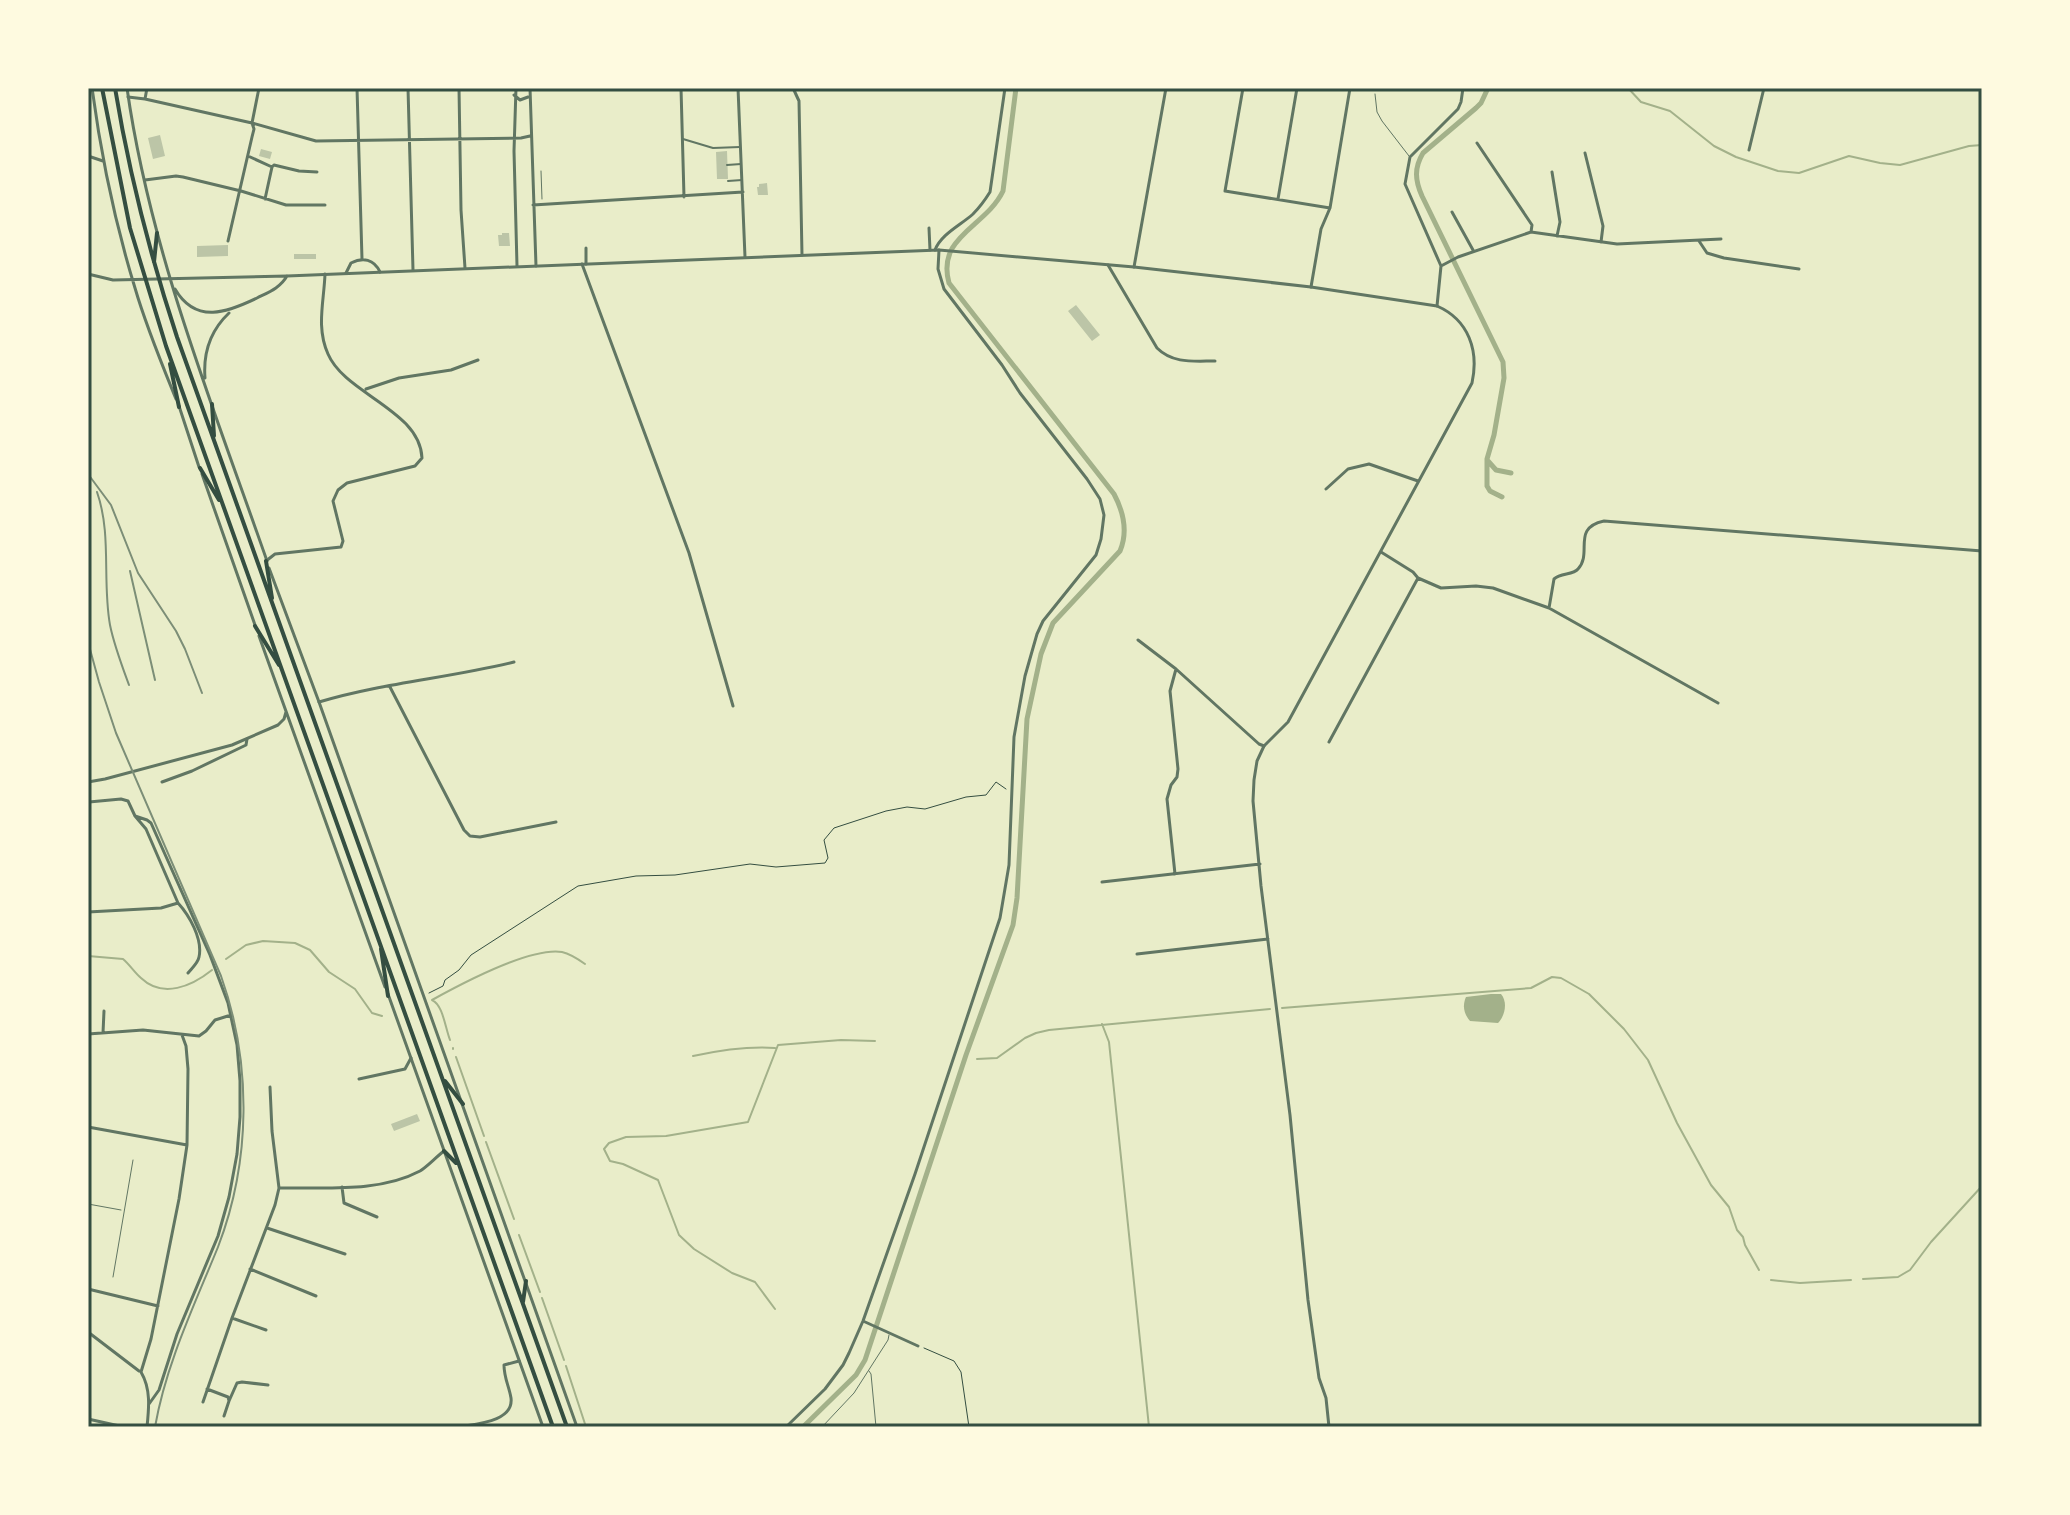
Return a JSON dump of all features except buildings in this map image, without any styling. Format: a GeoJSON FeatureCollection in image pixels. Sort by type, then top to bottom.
{"type":"FeatureCollection","features":[{"type":"Feature","properties":{"kind":"highway"},"geometry":{"type":"LineString","coordinates":[[102,88],[130,228],[166,346],[553,1427]]}},
{"type":"Feature","properties":{"kind":"highway"},"geometry":{"type":"LineString","coordinates":[[115,88],[132,179],[173,324],[567,1427]]}},
{"type":"Feature","properties":{"kind":"highway"},"geometry":{"type":"LineString","coordinates":[[154,264],[157,233]]}},
{"type":"Feature","properties":{"kind":"highway"},"geometry":{"type":"LineString","coordinates":[[166,346],[179,407]]}},
{"type":"Feature","properties":{"kind":"highway"},"geometry":{"type":"LineString","coordinates":[[212,404],[214,442]]}},
{"type":"Feature","properties":{"kind":"highway"},"geometry":{"type":"LineString","coordinates":[[200,468],[224,508]]}},
{"type":"Feature","properties":{"kind":"highway"},"geometry":{"type":"LineString","coordinates":[[266,561],[274,608]]}},
{"type":"Feature","properties":{"kind":"highway"},"geometry":{"type":"LineString","coordinates":[[255,626],[285,676]]}},
{"type":"Feature","properties":{"kind":"highway"},"geometry":{"type":"LineString","coordinates":[[379,939],[388,996]]}},
{"type":"Feature","properties":{"kind":"highway"},"geometry":{"type":"LineString","coordinates":[[441,1076],[463,1104]]}},
{"type":"Feature","properties":{"kind":"highway"},"geometry":{"type":"LineString","coordinates":[[444,1151],[458,1165]]}},
{"type":"Feature","properties":{"kind":"highway"},"geometry":{"type":"LineString","coordinates":[[523,1304],[526,1281]]}},
{"type":"Feature","properties":{"kind":"street"},"geometry":{"type":"LineString","coordinates":[[92,88],[115,213],[134,287],[543,1427]]}},
{"type":"Feature","properties":{"kind":"street"},"geometry":{"type":"LineString","coordinates":[[127,88],[157,233],[212,404],[577,1427]]}},
{"type":"Feature","properties":{"kind":"street"},"geometry":{"type":"LineString","coordinates":[[145,99],[147,88]]}},
{"type":"Feature","properties":{"kind":"street"},"geometry":{"type":"LineString","coordinates":[[228,241],[254,129],[252,123],[259,88]]}},
{"type":"Feature","properties":{"kind":"street"},"geometry":{"type":"LineString","coordinates":[[357,88],[362,259]]}},
{"type":"Feature","properties":{"kind":"street"},"geometry":{"type":"LineString","coordinates":[[408,88],[413,270]]}},
{"type":"Feature","properties":{"kind":"street"},"geometry":{"type":"LineString","coordinates":[[459,88],[465,268]]}},
{"type":"Feature","properties":{"kind":"street"},"geometry":{"type":"LineString","coordinates":[[681,88],[684,197]]}},
{"type":"Feature","properties":{"kind":"street"},"geometry":{"type":"LineString","coordinates":[[738,88],[745,257]]}},
{"type":"Feature","properties":{"kind":"street"},"geometry":{"type":"LineString","coordinates":[[793,88],[799,101],[802,255]]}},
{"type":"Feature","properties":{"kind":"street"},"geometry":{"type":"LineString","coordinates":[[937,250],[941,240],[973,214],[990,192],[1005,88]]}},
{"type":"Feature","properties":{"kind":"street"},"geometry":{"type":"LineString","coordinates":[[1134,267],[1166,88]]}},
{"type":"Feature","properties":{"kind":"street"},"geometry":{"type":"LineString","coordinates":[[1243,88],[1225,191],[1330,208]]}},
{"type":"Feature","properties":{"kind":"street"},"geometry":{"type":"LineString","coordinates":[[1278,200],[1297,88]]}},
{"type":"Feature","properties":{"kind":"street"},"geometry":{"type":"LineString","coordinates":[[1311,287],[1321,229],[1330,208],[1350,88]]}},
{"type":"Feature","properties":{"kind":"street"},"geometry":{"type":"LineString","coordinates":[[1437,306],[1441,266],[1405,184],[1410,157],[1458,109],[1463,88]]}},
{"type":"Feature","properties":{"kind":"street"},"geometry":{"type":"LineString","coordinates":[[1749,150],[1764,88]]}},
{"type":"Feature","properties":{"kind":"street"},"geometry":{"type":"LineString","coordinates":[[515,90],[518,99],[523,100],[530,91]]}},
{"type":"Feature","properties":{"kind":"street"},"geometry":{"type":"LineString","coordinates":[[515,90],[517,266]]}},
{"type":"Feature","properties":{"kind":"street"},"geometry":{"type":"LineString","coordinates":[[530,91],[536,266]]}},
{"type":"Feature","properties":{"kind":"street"},"geometry":{"type":"LineString","coordinates":[[128,97],[252,123],[310,140],[530,136]]}},
{"type":"Feature","properties":{"kind":"street"},"geometry":{"type":"LineString","coordinates":[[683,139],[713,148],[741,147]]}},
{"type":"Feature","properties":{"kind":"street"},"geometry":{"type":"LineString","coordinates":[[1477,143],[1532,225],[1531,232]]}},
{"type":"Feature","properties":{"kind":"street"},"geometry":{"type":"LineString","coordinates":[[1585,153],[1603,226],[1601,242]]}},
{"type":"Feature","properties":{"kind":"street"},"geometry":{"type":"LineString","coordinates":[[88,156],[105,162]]}},
{"type":"Feature","properties":{"kind":"street"},"geometry":{"type":"LineString","coordinates":[[248,156],[272,167],[317,172]]}},
{"type":"Feature","properties":{"kind":"street"},"geometry":{"type":"LineString","coordinates":[[727,165],[741,164]]}},
{"type":"Feature","properties":{"kind":"street"},"geometry":{"type":"LineString","coordinates":[[265,199],[272,167]]}},
{"type":"Feature","properties":{"kind":"street"},"geometry":{"type":"LineString","coordinates":[[1552,172],[1560,222],[1557,236]]}},
{"type":"Feature","properties":{"kind":"street"},"geometry":{"type":"LineString","coordinates":[[144,180],[176,176],[291,206],[325,205]]}},
{"type":"Feature","properties":{"kind":"street"},"geometry":{"type":"LineString","coordinates":[[728,181],[742,180]]}},
{"type":"Feature","properties":{"kind":"street"},"geometry":{"type":"LineString","coordinates":[[533,205],[743,192]]}},
{"type":"Feature","properties":{"kind":"street"},"geometry":{"type":"LineString","coordinates":[[1452,212],[1474,252]]}},
{"type":"Feature","properties":{"kind":"street"},"geometry":{"type":"LineString","coordinates":[[786,1427],[835,1377],[863,1321],[1000,918],[1009,865],[1016,718],[1037,634],[1053,607],[1096,555],[1103,531],[1104,515],[1100,499],[1087,479],[944,289],[937,250],[929,228]]}},
{"type":"Feature","properties":{"kind":"street"},"geometry":{"type":"LineString","coordinates":[[1441,266],[1458,257],[1531,232],[1633,244],[1721,239]]}},
{"type":"Feature","properties":{"kind":"street"},"geometry":{"type":"LineString","coordinates":[[1698,239],[1707,253],[1799,269]]}},
{"type":"Feature","properties":{"kind":"street"},"geometry":{"type":"LineString","coordinates":[[586,248],[584,264],[689,553],[733,706]]}},
{"type":"Feature","properties":{"kind":"street"},"geometry":{"type":"LineString","coordinates":[[88,274],[113,280],[287,276],[937,250],[1134,267],[1311,287],[1437,306],[1456,318],[1475,354],[1472,383],[1288,722],[1264,746],[1257,761],[1254,780],[1253,801],[1308,1300],[1329,1427]]}},
{"type":"Feature","properties":{"kind":"street"},"geometry":{"type":"LineString","coordinates":[[346,273],[351,263],[362,259],[375,265],[380,272]]}},
{"type":"Feature","properties":{"kind":"street"},"geometry":{"type":"LineString","coordinates":[[1108,265],[1157,348],[1165,356],[1178,361],[1215,361]]}},
{"type":"Feature","properties":{"kind":"street"},"geometry":{"type":"LineString","coordinates":[[266,561],[275,554],[341,547],[343,541],[333,501],[341,487],[420,462],[421,449],[412,432],[345,375],[327,353],[320,323],[325,274]]}},
{"type":"Feature","properties":{"kind":"street"},"geometry":{"type":"LineString","coordinates":[[172,282],[181,298],[197,309],[214,313],[232,310],[278,288],[287,276]]}},
{"type":"Feature","properties":{"kind":"street"},"geometry":{"type":"LineString","coordinates":[[207,388],[204,372],[211,336],[232,310]]}},
{"type":"Feature","properties":{"kind":"street"},"geometry":{"type":"LineString","coordinates":[[365,390],[399,378],[461,367],[478,360]]}},
{"type":"Feature","properties":{"kind":"street"},"geometry":{"type":"LineString","coordinates":[[1326,489],[1348,469],[1369,464],[1418,481]]}},
{"type":"Feature","properties":{"kind":"street"},"geometry":{"type":"LineString","coordinates":[[1549,608],[1554,579],[1578,569],[1588,528],[1604,521],[1982,551]]}},
{"type":"Feature","properties":{"kind":"street"},"geometry":{"type":"LineString","coordinates":[[1380,551],[1418,578],[1441,588],[1493,588],[1549,608],[1718,703]]}},
{"type":"Feature","properties":{"kind":"street"},"geometry":{"type":"LineString","coordinates":[[1329,742],[1418,578]]}},
{"type":"Feature","properties":{"kind":"street"},"geometry":{"type":"LineString","coordinates":[[1138,640],[1264,746]]}},
{"type":"Feature","properties":{"kind":"street"},"geometry":{"type":"LineString","coordinates":[[319,702],[514,662]]}},
{"type":"Feature","properties":{"kind":"street"},"geometry":{"type":"LineString","coordinates":[[1175,874],[1167,799],[1178,769],[1170,691],[1176,669]]}},
{"type":"Feature","properties":{"kind":"street"},"geometry":{"type":"LineString","coordinates":[[390,687],[468,835],[480,837],[556,822]]}},
{"type":"Feature","properties":{"kind":"street"},"geometry":{"type":"LineString","coordinates":[[88,782],[232,745],[278,725],[284,719],[285,708]]}},
{"type":"Feature","properties":{"kind":"street"},"geometry":{"type":"LineString","coordinates":[[278,725],[286,725],[293,730]]}},
{"type":"Feature","properties":{"kind":"street"},"geometry":{"type":"LineString","coordinates":[[162,782],[246,745],[247,739]]}},
{"type":"Feature","properties":{"kind":"street"},"geometry":{"type":"LineString","coordinates":[[89,804],[121,799],[128,801],[146,829],[199,943],[199,956],[188,973]]}},
{"type":"Feature","properties":{"kind":"street"},"geometry":{"type":"LineString","coordinates":[[135,816],[151,823],[221,981],[231,1015],[240,1081],[237,1154],[229,1197],[218,1236],[177,1334],[159,1390],[149,1404]]}},
{"type":"Feature","properties":{"kind":"street"},"geometry":{"type":"LineString","coordinates":[[1102,882],[1260,864]]}},
{"type":"Feature","properties":{"kind":"street"},"geometry":{"type":"LineString","coordinates":[[88,912],[161,908],[178,903]]}},
{"type":"Feature","properties":{"kind":"street"},"geometry":{"type":"LineString","coordinates":[[1137,954],[1268,939]]}},
{"type":"Feature","properties":{"kind":"street"},"geometry":{"type":"LineString","coordinates":[[103,1033],[104,1011]]}},
{"type":"Feature","properties":{"kind":"street"},"geometry":{"type":"LineString","coordinates":[[88,1034],[143,1030],[199,1036],[215,1020],[231,1015]]}},
{"type":"Feature","properties":{"kind":"street"},"geometry":{"type":"LineString","coordinates":[[141,1372],[158,1306],[187,1145],[188,1069],[182,1035]]}},
{"type":"Feature","properties":{"kind":"street"},"geometry":{"type":"LineString","coordinates":[[359,1079],[405,1069],[411,1058]]}},
{"type":"Feature","properties":{"kind":"street"},"geometry":{"type":"LineString","coordinates":[[203,1402],[279,1188],[270,1087]]}},
{"type":"Feature","properties":{"kind":"street"},"geometry":{"type":"LineString","coordinates":[[88,1127],[187,1145]]}},
{"type":"Feature","properties":{"kind":"street"},"geometry":{"type":"LineString","coordinates":[[279,1188],[342,1187],[388,1182],[423,1169],[444,1151]]}},
{"type":"Feature","properties":{"kind":"street"},"geometry":{"type":"LineString","coordinates":[[342,1187],[344,1203],[377,1217]]}},
{"type":"Feature","properties":{"kind":"street"},"geometry":{"type":"LineString","coordinates":[[267,1228],[345,1254]]}},
{"type":"Feature","properties":{"kind":"street"},"geometry":{"type":"LineString","coordinates":[[250,1269],[316,1296]]}},
{"type":"Feature","properties":{"kind":"street"},"geometry":{"type":"LineString","coordinates":[[88,1289],[158,1306]]}},
{"type":"Feature","properties":{"kind":"street"},"geometry":{"type":"LineString","coordinates":[[232,1318],[266,1330]]}},
{"type":"Feature","properties":{"kind":"street"},"geometry":{"type":"LineString","coordinates":[[863,1321],[918,1346]]}},
{"type":"Feature","properties":{"kind":"street"},"geometry":{"type":"LineString","coordinates":[[88,1332],[141,1372],[148,1387],[147,1427]]}},
{"type":"Feature","properties":{"kind":"street"},"geometry":{"type":"LineString","coordinates":[[459,1427],[499,1418],[509,1409],[511,1401],[504,1365],[519,1361]]}},
{"type":"Feature","properties":{"kind":"street"},"geometry":{"type":"LineString","coordinates":[[224,1416],[237,1383],[268,1385]]}},
{"type":"Feature","properties":{"kind":"street"},"geometry":{"type":"LineString","coordinates":[[207,1389],[226,1395],[229,1401]]}},
{"type":"Feature","properties":{"kind":"street"},"geometry":{"type":"LineString","coordinates":[[88,1419],[124,1427]]}},
{"type":"Feature","properties":{"kind":"lane"},"geometry":{"type":"LineString","coordinates":[[1375,94],[1377,112],[1410,157]]}},
{"type":"Feature","properties":{"kind":"lane"},"geometry":{"type":"LineString","coordinates":[[541,171],[542,199]]}},
{"type":"Feature","properties":{"kind":"lane"},"geometry":{"type":"LineString","coordinates":[[113,1277],[133,1160]]}},
{"type":"Feature","properties":{"kind":"lane"},"geometry":{"type":"LineString","coordinates":[[88,1204],[124,1211]]}},
{"type":"Feature","properties":{"kind":"lane"},"geometry":{"type":"LineString","coordinates":[[822,1427],[850,1399],[890,1332]]}},
{"type":"Feature","properties":{"kind":"lane"},"geometry":{"type":"LineString","coordinates":[[868,1370],[871,1374],[876,1427]]}},
{"type":"Feature","properties":{"kind":"path"},"geometry":{"type":"LineString","coordinates":[[424,996],[443,986],[445,980],[487,943],[578,886],[636,876],[675,875],[750,864],[776,867],[825,863],[828,858],[824,840],[834,828],[898,808],[931,808],[966,797],[986,795],[996,782],[1011,791]]}},
{"type":"Feature","properties":{"kind":"path"},"geometry":{"type":"LineString","coordinates":[[918,1346],[954,1361],[958,1366],[969,1427]]}},
{"type":"Feature","properties":{"kind":"shaded area"},"geometry":{"type":"Polygon","coordinates":[[[1501,994],[1504,1001],[1504,1013],[1498,1023],[1470,1021],[1464,1010],[1466,997],[1501,994]]]}},
{"type":"Feature","properties":{"kind":"waterway"},"geometry":{"type":"LineString","coordinates":[[803,1427],[856,1375],[865,1360],[966,1055],[1013,925],[1027,719],[1041,654],[1053,623],[1120,551],[1124,536],[1122,514],[1114,494],[949,283],[947,267],[956,243],[986,214],[1003,191],[1016,88]]}},
{"type":"Feature","properties":{"kind":"waterway"},"geometry":{"type":"LineString","coordinates":[[1488,88],[1481,103],[1423,153],[1416,174],[1422,196],[1503,362],[1504,378],[1487,459],[1487,486],[1502,497]]}},
{"type":"Feature","properties":{"kind":"waterway"},"geometry":{"type":"LineString","coordinates":[[1628,88],[1641,102],[1670,111],[1714,146],[1778,171],[1799,173],[1849,156],[1900,165],[1982,145]]}},
{"type":"Feature","properties":{"kind":"waterway"},"geometry":{"type":"LineString","coordinates":[[1488,461],[1496,470],[1511,473]]}},
{"type":"Feature","properties":{"kind":"waterway"},"geometry":{"type":"LineString","coordinates":[[226,959],[246,945],[263,941],[295,943],[310,950],[329,972],[355,989],[372,1013],[382,1016]]}},
{"type":"Feature","properties":{"kind":"waterway"},"geometry":{"type":"LineString","coordinates":[[450,1040],[441,1011],[432,1000],[496,968],[532,955],[562,952],[585,964]]}},
{"type":"Feature","properties":{"kind":"waterway"},"geometry":{"type":"LineString","coordinates":[[88,956],[123,959],[139,976],[159,988],[187,985],[212,970]]}},
{"type":"Feature","properties":{"kind":"waterway"},"geometry":{"type":"LineString","coordinates":[[1282,1008],[1531,988],[1552,977],[1561,978],[1589,994],[1624,1029],[1648,1060],[1677,1123],[1711,1185],[1729,1207],[1737,1230],[1759,1270]]}},
{"type":"Feature","properties":{"kind":"waterway"},"geometry":{"type":"LineString","coordinates":[[977,1059],[997,1058],[1025,1038],[1049,1030],[1270,1009]]}},
{"type":"Feature","properties":{"kind":"waterway"},"geometry":{"type":"LineString","coordinates":[[1102,1024],[1109,1042],[1149,1427]]}},
{"type":"Feature","properties":{"kind":"waterway"},"geometry":{"type":"LineString","coordinates":[[775,1309],[755,1282],[732,1273],[694,1249],[679,1235],[658,1180],[610,1161],[604,1149],[609,1143],[626,1137],[666,1136],[748,1122],[778,1045],[841,1040],[875,1041]]}},
{"type":"Feature","properties":{"kind":"waterway"},"geometry":{"type":"LineString","coordinates":[[693,1056],[734,1049],[775,1048]]}},
{"type":"Feature","properties":{"kind":"waterway"},"geometry":{"type":"LineString","coordinates":[[456,1057],[484,1136]]}},
{"type":"Feature","properties":{"kind":"waterway"},"geometry":{"type":"LineString","coordinates":[[486,1142],[514,1219]]}},
{"type":"Feature","properties":{"kind":"waterway"},"geometry":{"type":"LineString","coordinates":[[1863,1279],[1898,1277],[1910,1270],[1982,1186]]}},
{"type":"Feature","properties":{"kind":"waterway"},"geometry":{"type":"LineString","coordinates":[[519,1235],[540,1292]]}},
{"type":"Feature","properties":{"kind":"waterway"},"geometry":{"type":"LineString","coordinates":[[1771,1280],[1800,1283],[1851,1280]]}},
{"type":"Feature","properties":{"kind":"waterway"},"geometry":{"type":"LineString","coordinates":[[542,1298],[564,1360]]}},
{"type":"Feature","properties":{"kind":"waterway"},"geometry":{"type":"LineString","coordinates":[[566,1366],[586,1427]]}},
{"type":"Feature","properties":{"kind":"railway"},"geometry":{"type":"LineString","coordinates":[[88,474],[111,505],[138,573],[176,631],[202,693]]}},
{"type":"Feature","properties":{"kind":"railway"},"geometry":{"type":"LineString","coordinates":[[97,492],[106,541],[110,625],[129,685]]}},
{"type":"Feature","properties":{"kind":"railway"},"geometry":{"type":"LineString","coordinates":[[130,571],[155,680]]}},
{"type":"Feature","properties":{"kind":"railway"},"geometry":{"type":"LineString","coordinates":[[88,642],[116,733],[221,976],[231,1009],[242,1077],[242,1146],[229,1214],[173,1358],[155,1427]]}}]}
